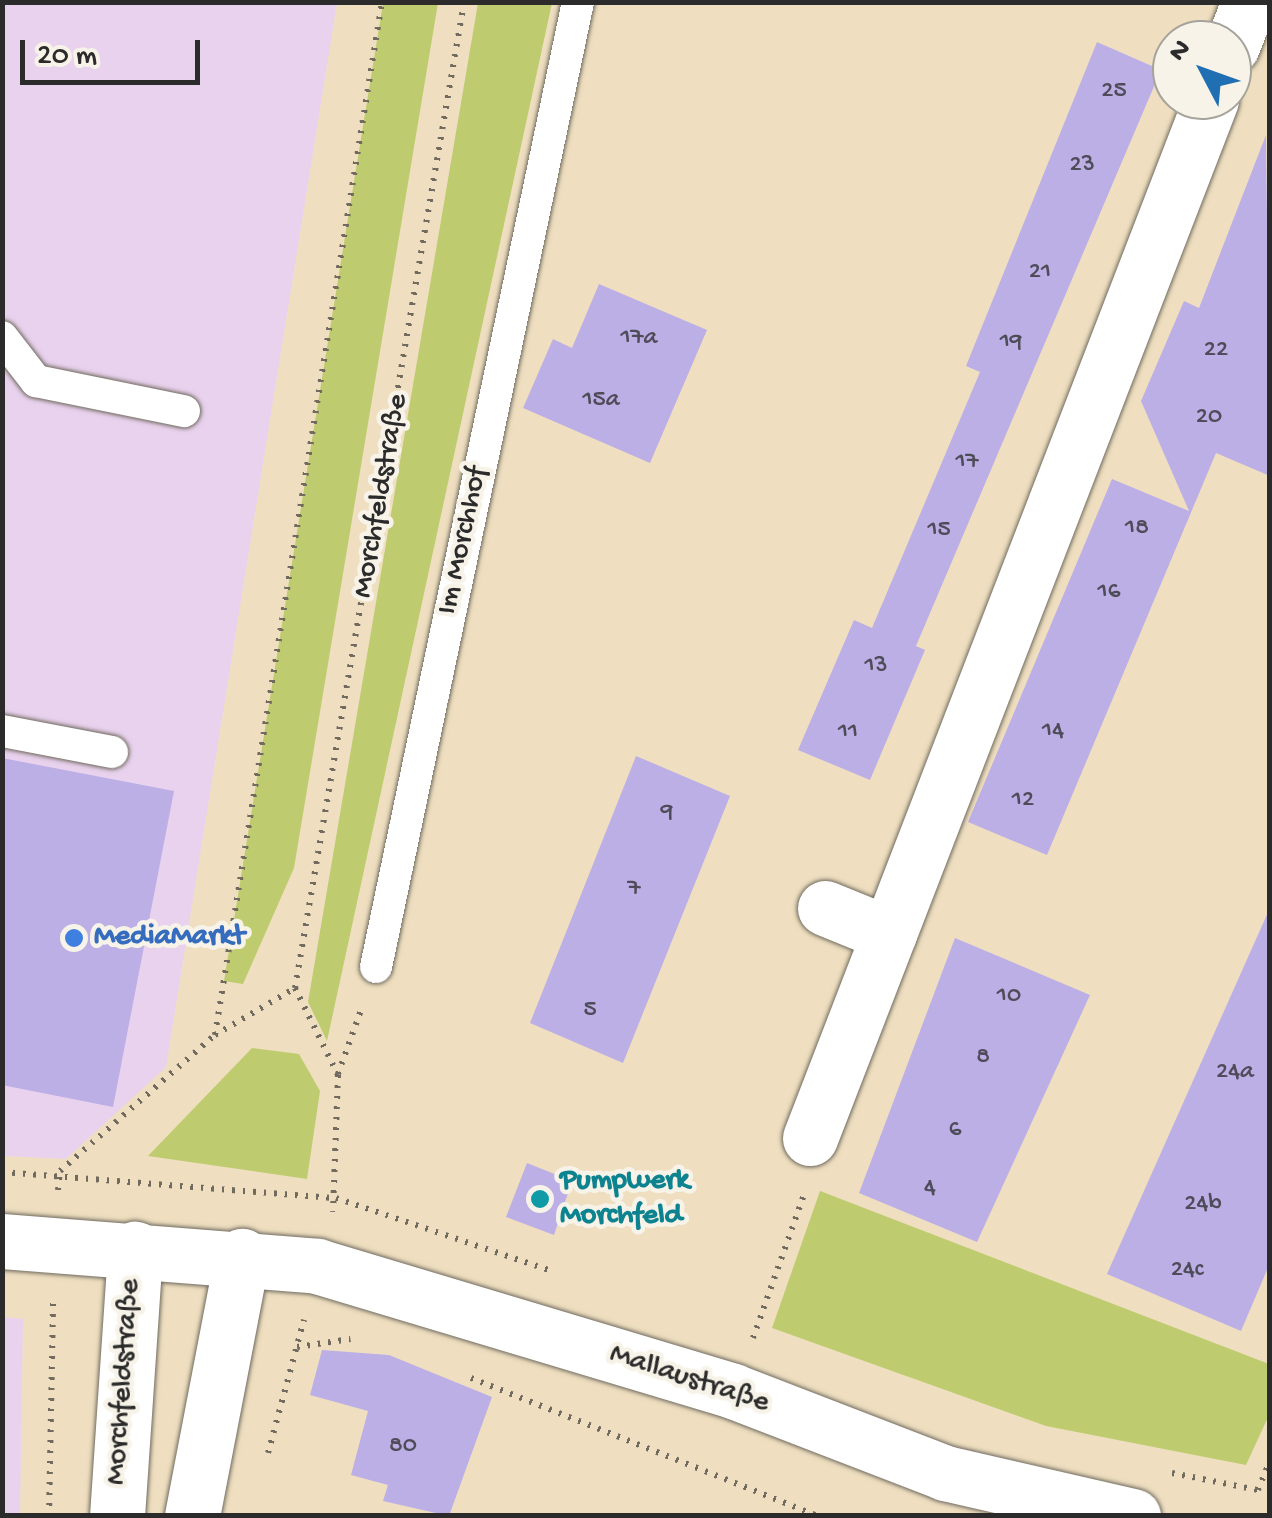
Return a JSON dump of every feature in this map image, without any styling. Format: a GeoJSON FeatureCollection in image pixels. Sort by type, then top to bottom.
{"type":"FeatureCollection","features":[{"type":"Feature","properties":{"kind":"main road"},"geometry":{"type":"LineString","coordinates":[[810,1138],[1203,120]]}},
{"type":"Feature","properties":{"kind":"main road"},"geometry":{"type":"LineString","coordinates":[[825,908],[889,934]]}},
{"type":"Feature","properties":{"kind":"main road","name":"Mallaustraße"},"geometry":{"type":"LineString","coordinates":[[28,1243],[242,1256],[317,1266],[733,1391],[946,1473],[1133,1516]]}},
{"type":"Feature","properties":{"kind":"main road","name":"Morchfeldstraße"},"geometry":{"type":"LineString","coordinates":[[117,1516],[135,1249]]}},
{"type":"Feature","properties":{"kind":"main road"},"geometry":{"type":"LineString","coordinates":[[192,1516],[242,1256]]}},
{"type":"Feature","properties":{"kind":"lane","name":"Im Morchhof"},"geometry":{"type":"LineString","coordinates":[[376,967],[578,2]]}},
{"type":"Feature","properties":{"kind":"lane"},"geometry":{"type":"LineString","coordinates":[[2,337],[36,381],[184,410]]}},
{"type":"Feature","properties":{"kind":"lane"},"geometry":{"type":"LineString","coordinates":[[2,731],[112,752]]}},
{"type":"Feature","properties":{"kind":"path"},"geometry":{"type":"LineString","coordinates":[[215,1035],[382,2]]}},
{"type":"Feature","properties":{"kind":"path","name":"Morchfeldstraße"},"geometry":{"type":"LineString","coordinates":[[295,988],[464,2]]}},
{"type":"Feature","properties":{"kind":"path"},"geometry":{"type":"LineString","coordinates":[[284,1397],[336,1198],[338,1075],[376,967]]}},
{"type":"Feature","properties":{"kind":"path"},"geometry":{"type":"LineString","coordinates":[[28,1243],[60,1171],[215,1035],[295,988],[338,1075]]}},
{"type":"Feature","properties":{"kind":"path"},"geometry":{"type":"LineString","coordinates":[[753,1338],[818,1159],[810,1138]]}},
{"type":"Feature","properties":{"kind":"path"},"geometry":{"type":"LineString","coordinates":[[297,1347],[368,1344]]}},
{"type":"Feature","properties":{"kind":"path"},"geometry":{"type":"LineString","coordinates":[[48,1516],[53,1361]]}},
{"type":"Feature","properties":{"kind":"path"},"geometry":{"type":"LineString","coordinates":[[456,1373],[818,1516]]}},
{"type":"Feature","properties":{"kind":"path"},"geometry":{"type":"LineString","coordinates":[[1258,1490],[1270,1461]]}},
{"type":"Feature","properties":{"kind":"shaded area"},"geometry":{"type":"Polygon","coordinates":[[[3,3],[337,3],[166,1067],[66,1159],[3,1156],[3,3]]]}},
{"type":"Feature","properties":{"kind":"shaded area"},"geometry":{"type":"Polygon","coordinates":[[[2,1317],[23,1319],[20,1515],[3,1515],[2,1317]]]}},
{"type":"Feature","properties":{"kind":"green space"},"geometry":{"type":"Polygon","coordinates":[[[383,3],[438,3],[294,868],[243,984],[224,981],[383,3]]]}},
{"type":"Feature","properties":{"kind":"green space"},"geometry":{"type":"Polygon","coordinates":[[[478,3],[552,3],[327,1041],[308,1002],[478,3]]]}},
{"type":"Feature","properties":{"kind":"green space"},"geometry":{"type":"Polygon","coordinates":[[[252,1048],[299,1054],[320,1091],[307,1179],[148,1156],[252,1048]]]}},
{"type":"Feature","properties":{"kind":"green space"},"geometry":{"type":"Polygon","coordinates":[[[820,1191],[1269,1364],[1269,1415],[1246,1465],[1046,1426],[772,1328],[820,1191]]]}},
{"type":"Feature","properties":{"kind":"building"},"geometry":{"type":"Polygon","coordinates":[[[1097,42],[1152,66],[1152,91],[916,646],[925,650],[870,780],[798,750],[854,620],[872,628],[980,372],[966,366],[1097,42]]]}},
{"type":"Feature","properties":{"kind":"building"},"geometry":{"type":"Polygon","coordinates":[[[1266,135],[1270,476],[1216,453],[1047,855],[968,822],[1112,479],[1189,511],[1141,401],[1184,301],[1199,308],[1266,135]]]}},
{"type":"Feature","properties":{"kind":"building"},"geometry":{"type":"Polygon","coordinates":[[[599,284],[707,330],[650,463],[523,408],[553,339],[572,348],[599,284]]]}},
{"type":"Feature","properties":{"kind":"building"},"geometry":{"type":"Polygon","coordinates":[[[636,756],[730,796],[623,1063],[530,1023],[636,756]]]}},
{"type":"Feature","properties":{"kind":"building","name":"MediaMarkt"},"geometry":{"type":"Polygon","coordinates":[[[2,758],[174,791],[113,1107],[2,1085],[2,758]]]}},
{"type":"Feature","properties":{"kind":"building"},"geometry":{"type":"Polygon","coordinates":[[[1269,910],[1270,1263],[1241,1331],[1107,1274],[1269,910]]]}},
{"type":"Feature","properties":{"kind":"building"},"geometry":{"type":"Polygon","coordinates":[[[955,938],[1090,995],[977,1242],[859,1193],[955,938]]]}},
{"type":"Feature","properties":{"kind":"building","name":"Pumpwerk Morchfeld"},"geometry":{"type":"Polygon","coordinates":[[[527,1163],[572,1181],[554,1235],[506,1217],[527,1163]]]}},
{"type":"Feature","properties":{"kind":"building"},"geometry":{"type":"Polygon","coordinates":[[[322,1350],[389,1355],[492,1397],[449,1516],[383,1501],[388,1485],[351,1475],[368,1411],[310,1395],[322,1350]]]}},
{"type":"Feature","properties":{"kind":"place","name":"MediaMarkt"},"geometry":{"type":"Point","coordinates":[74,938]}},
{"type":"Feature","properties":{"kind":"place","name":"Pumpwerk Morchfeld"},"geometry":{"type":"Point","coordinates":[540,1199]}}]}
